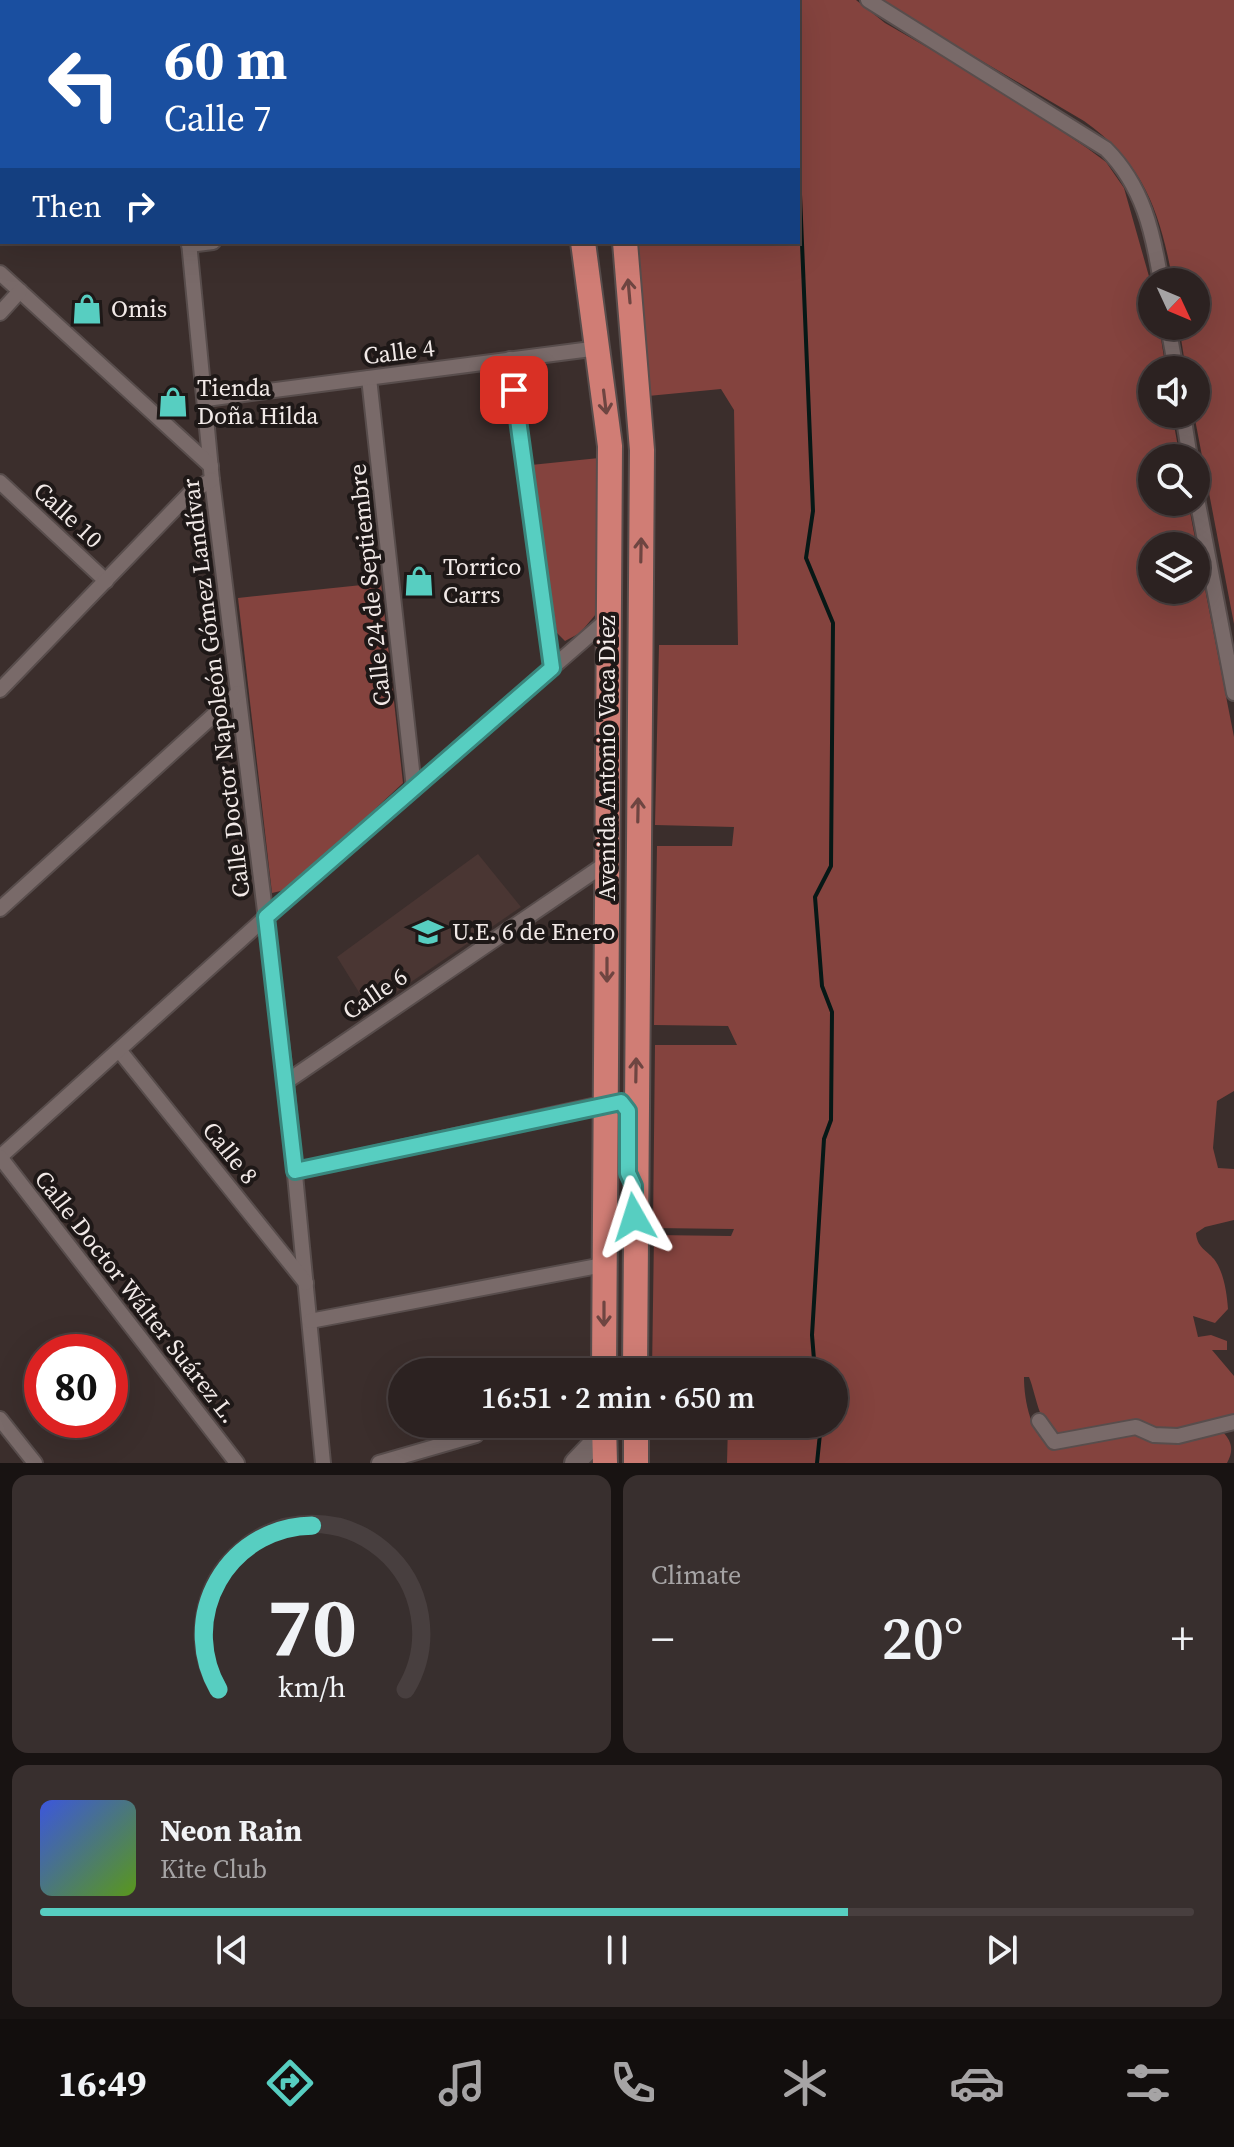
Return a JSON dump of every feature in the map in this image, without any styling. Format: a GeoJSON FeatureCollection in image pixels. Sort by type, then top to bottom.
{"type":"FeatureCollection","features":[{"type":"Feature","properties":{"kind":"highway","name":"Avenida Antonio Vaca Diez"},"geometry":{"type":"LineString","coordinates":[[583,244],[610,446],[604,1358]]}},
{"type":"Feature","properties":{"kind":"highway","name":"Avenida Antonio Vaca Diez"},"geometry":{"type":"LineString","coordinates":[[625,244],[642,450],[635,1358]]}},
{"type":"Feature","properties":{"kind":"highway"},"geometry":{"type":"LineString","coordinates":[[606,1103],[621,1102],[627,1107],[628,1173],[634,1186]]}},
{"type":"Feature","properties":{"kind":"highway"},"geometry":{"type":"LineString","coordinates":[[604,1438],[605,1463]]}},
{"type":"Feature","properties":{"kind":"highway"},"geometry":{"type":"LineString","coordinates":[[636,1438],[636,1463]]}},
{"type":"Feature","properties":{"kind":"main road"},"geometry":{"type":"LineString","coordinates":[[575,1463],[597,1438]]}},
{"type":"Feature","properties":{"kind":"street"},"geometry":{"type":"LineString","coordinates":[[868,0],[1106,149],[1123,166],[1140,193],[1158,268]]}},
{"type":"Feature","properties":{"kind":"street","name":"Calle Doctor Napoleón Gómez Landívar"},"geometry":{"type":"LineString","coordinates":[[189,244],[212,473],[286,1082],[323,1463]]}},
{"type":"Feature","properties":{"kind":"street"},"geometry":{"type":"LineString","coordinates":[[0,273],[212,473],[0,690]]}},
{"type":"Feature","properties":{"kind":"street"},"geometry":{"type":"LineString","coordinates":[[0,313],[20,291]]}},
{"type":"Feature","properties":{"kind":"street","name":"Calle 4"},"geometry":{"type":"LineString","coordinates":[[206,399],[599,348]]}},
{"type":"Feature","properties":{"kind":"street"},"geometry":{"type":"LineString","coordinates":[[510,359],[552,668]]}},
{"type":"Feature","properties":{"kind":"street","name":"Calle 24 de Septiembre"},"geometry":{"type":"LineString","coordinates":[[369,378],[414,788]]}},
{"type":"Feature","properties":{"kind":"street","name":"Calle 10"},"geometry":{"type":"LineString","coordinates":[[0,482],[106,581]]}},
{"type":"Feature","properties":{"kind":"street"},"geometry":{"type":"LineString","coordinates":[[1200,516],[1234,693]]}},
{"type":"Feature","properties":{"kind":"street"},"geometry":{"type":"LineString","coordinates":[[0,1157],[266,917],[608,619]]}},
{"type":"Feature","properties":{"kind":"street"},"geometry":{"type":"LineString","coordinates":[[2,903],[238,693]]}},
{"type":"Feature","properties":{"kind":"street","name":"Calle 6"},"geometry":{"type":"LineString","coordinates":[[286,1082],[608,862]]}},
{"type":"Feature","properties":{"kind":"street","name":"Calle 8"},"geometry":{"type":"LineString","coordinates":[[119,1050],[307,1285]]}},
{"type":"Feature","properties":{"kind":"street"},"geometry":{"type":"LineString","coordinates":[[295,1171],[606,1103]]}},
{"type":"Feature","properties":{"kind":"street","name":"Calle Doctor Wálter Suárez L."},"geometry":{"type":"LineString","coordinates":[[0,1157],[237,1463]]}},
{"type":"Feature","properties":{"kind":"street"},"geometry":{"type":"LineString","coordinates":[[310,1321],[603,1265]]}},
{"type":"Feature","properties":{"kind":"street"},"geometry":{"type":"LineString","coordinates":[[0,1420],[35,1463]]}},
{"type":"Feature","properties":{"kind":"street"},"geometry":{"type":"LineString","coordinates":[[1039,1421],[1054,1442],[1136,1427],[1154,1435],[1178,1436],[1234,1422]]}},
{"type":"Feature","properties":{"kind":"street"},"geometry":{"type":"LineString","coordinates":[[379,1463],[466,1438]]}},
{"type":"Feature","properties":{"kind":"shaded area"},"geometry":{"type":"Polygon","coordinates":[[[800,0],[856,0],[885,23],[989,83],[1087,148],[1106,162],[1124,188],[1147,268],[1138,268],[1138,340],[1161,340],[1164,356],[1138,356],[1138,428],[1175,428],[1177,444],[1138,444],[1138,516],[1191,516],[1194,532],[1138,532],[1138,604],[1208,604],[1234,737],[1234,1091],[1217,1101],[1213,1148],[1218,1168],[1234,1169],[1234,1220],[1205,1227],[1196,1233],[1200,1245],[1220,1270],[1228,1309],[1215,1323],[1193,1316],[1198,1337],[1211,1335],[1227,1341],[1227,1350],[1212,1350],[1234,1376],[1234,1417],[1165,1431],[1130,1422],[1063,1437],[1055,1434],[1044,1421],[1029,1377],[1024,1377],[1024,1386],[1034,1427],[1052,1448],[1108,1435],[1132,1433],[1150,1441],[1176,1443],[1223,1432],[1231,1446],[1227,1463],[727,1463],[728,1438],[848,1438],[848,1358],[652,1358],[654,1235],[731,1236],[734,1229],[653,1228],[655,1045],[737,1045],[728,1026],[654,1025],[657,846],[732,846],[734,827],[655,825],[659,645],[738,645],[734,410],[721,389],[648,396],[636,244],[800,244],[800,0]]]}},
{"type":"Feature","properties":{"kind":"shaded area"},"geometry":{"type":"Polygon","coordinates":[[[878,0],[1234,0],[1234,624],[1210,498],[1210,444],[1200,444],[1197,428],[1210,428],[1210,356],[1184,356],[1181,340],[1210,340],[1210,268],[1170,268],[1155,211],[1135,172],[1105,137],[1084,121],[878,0]]]}},
{"type":"Feature","properties":{"kind":"shaded area"},"geometry":{"type":"Polygon","coordinates":[[[599,458],[596,614],[580,633],[565,641],[557,633],[531,465],[599,458]]]}},
{"type":"Feature","properties":{"kind":"shaded area"},"geometry":{"type":"Polygon","coordinates":[[[381,583],[403,783],[289,889],[272,893],[238,598],[381,583]]]}},
{"type":"Feature","properties":{"kind":"shaded area","name":"U.E. 6 de Enero"},"geometry":{"type":"Polygon","coordinates":[[[478,854],[521,907],[370,1010],[337,957],[478,854]]]}},
{"type":"Feature","properties":{"kind":"waterway"},"geometry":{"type":"LineString","coordinates":[[800,195],[813,511],[806,558],[833,623],[831,866],[815,897],[822,986],[832,1012],[831,1120],[824,1139],[812,1335],[814,1358]]}},
{"type":"Feature","properties":{"kind":"waterway"},"geometry":{"type":"LineString","coordinates":[[817,1463],[820,1438]]}},
{"type":"Feature","properties":{"kind":"place","name":"Omis"},"geometry":{"type":"Point","coordinates":[87,309]}},
{"type":"Feature","properties":{"kind":"place","name":"Tienda Doña Hilda"},"geometry":{"type":"Point","coordinates":[173,402]}},
{"type":"Feature","properties":{"kind":"place","name":"Torrico Carrs"},"geometry":{"type":"Point","coordinates":[419,581]}},
{"type":"Feature","properties":{"kind":"place","name":"U.E. 6 de Enero"},"geometry":{"type":"Point","coordinates":[428,932]}},
{"type":"Feature","properties":{"kind":"route"},"geometry":{"type":"LineString","coordinates":[[514,390],[552,668],[266,917],[295,1171],[616,1101],[626,1106],[628,1111],[628,1173],[634,1186],[634,1217]]}}]}
